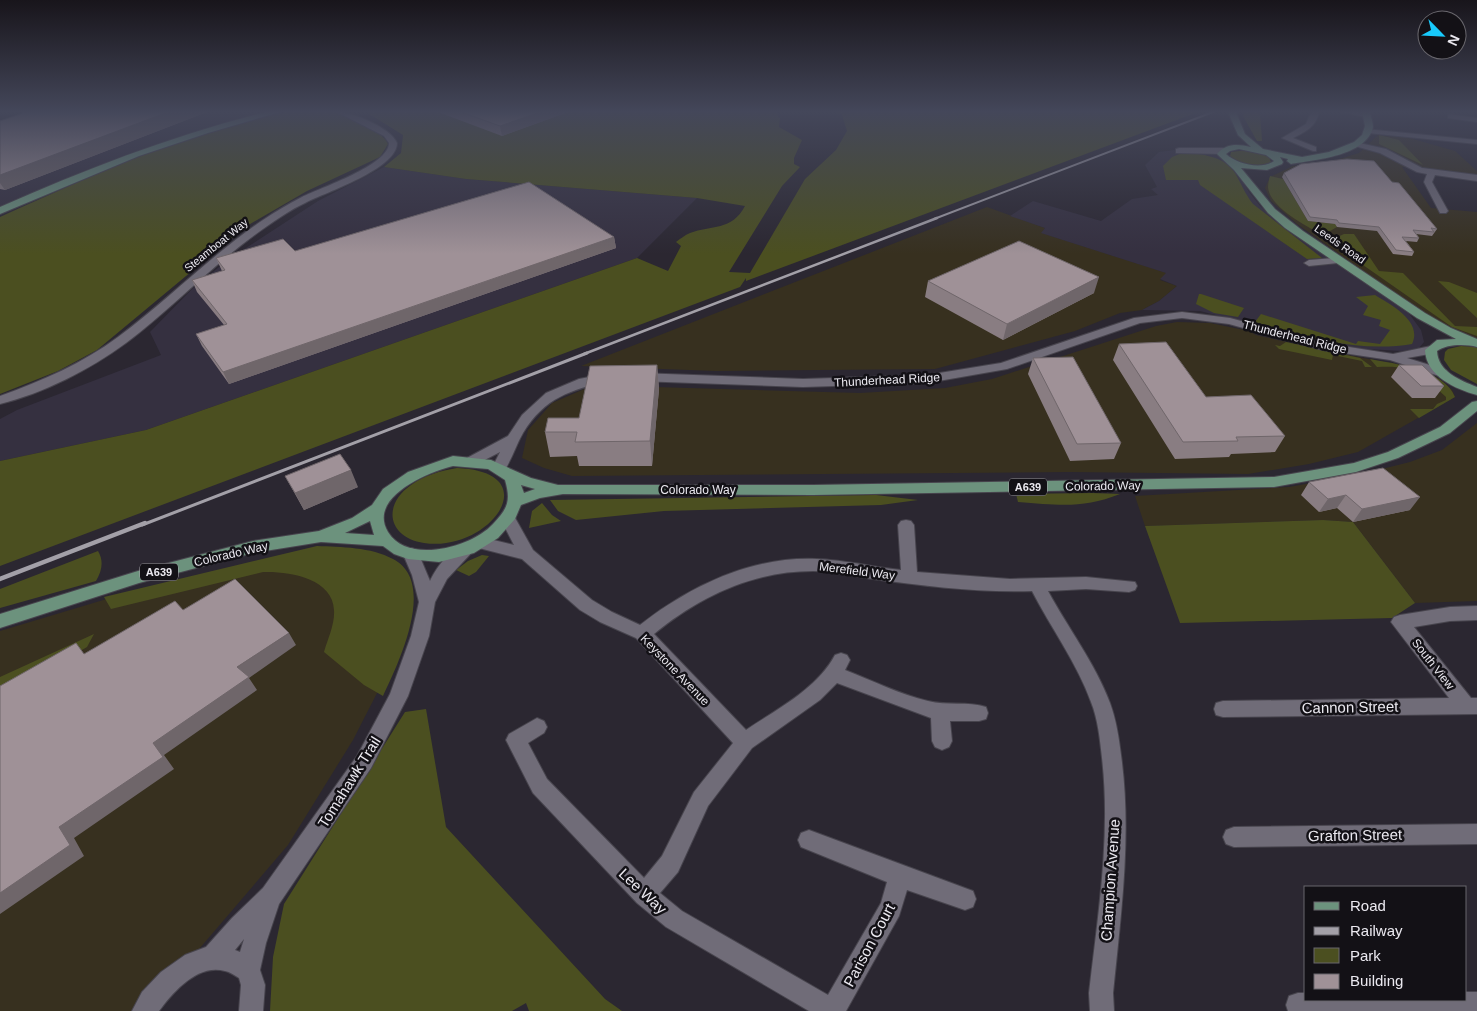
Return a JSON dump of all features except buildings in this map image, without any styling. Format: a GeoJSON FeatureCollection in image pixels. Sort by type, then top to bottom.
{"type":"FeatureCollection","features":[{"type":"Feature","properties":{"kind":"main road"},"geometry":{"type":"LineString","coordinates":[[0,211],[124,159]]}},
{"type":"Feature","properties":{"kind":"main road"},"geometry":{"type":"LineString","coordinates":[[1229,159],[1231,162],[1259,168],[1300,159]]}},
{"type":"Feature","properties":{"kind":"main road"},"geometry":{"type":"LineString","coordinates":[[1259,183],[1275,166],[1278,159]]}},
{"type":"Feature","properties":{"kind":"main road","name":"Leeds Road"},"geometry":{"type":"LineString","coordinates":[[1231,162],[1243,173],[1259,183],[1261,201],[1279,217],[1394,296],[1415,313]]}},
{"type":"Feature","properties":{"kind":"main road"},"geometry":{"type":"LineString","coordinates":[[1415,313],[1444,330],[1477,343]]}},
{"type":"Feature","properties":{"kind":"main road"},"geometry":{"type":"LineString","coordinates":[[1415,313],[1428,334],[1432,348],[1430,356],[1434,364],[1442,373],[1455,381],[1477,390]]}},
{"type":"Feature","properties":{"kind":"main road"},"geometry":{"type":"LineString","coordinates":[[1432,348],[1451,342],[1477,343]]}},
{"type":"Feature","properties":{"kind":"main road","name":"Colorado Way"},"geometry":{"type":"LineString","coordinates":[[517,501],[536,493],[563,489],[824,490],[1274,482],[1356,467],[1420,444],[1445,430],[1476,405],[1455,381]]}},
{"type":"Feature","properties":{"kind":"main road","name":"A639"},"geometry":{"type":"LineString","coordinates":[[379,508],[387,495],[399,482],[415,472],[434,465],[472,460],[503,470]]}},
{"type":"Feature","properties":{"kind":"main road"},"geometry":{"type":"LineString","coordinates":[[503,470],[512,478],[518,491],[517,501]]}},
{"type":"Feature","properties":{"kind":"main road","name":"Colorado Way"},"geometry":{"type":"LineString","coordinates":[[503,470],[527,482],[563,489]]}},
{"type":"Feature","properties":{"kind":"main road","name":"A639"},"geometry":{"type":"LineString","coordinates":[[386,541],[396,548],[411,554],[444,554],[474,546],[498,532],[509,520],[517,501]]}},
{"type":"Feature","properties":{"kind":"main road"},"geometry":{"type":"LineString","coordinates":[[379,508],[377,524],[386,541]]}},
{"type":"Feature","properties":{"kind":"main road","name":"Colorado Way"},"geometry":{"type":"LineString","coordinates":[[0,621],[138,577],[253,547],[321,536],[357,522],[379,508]]}},
{"type":"Feature","properties":{"kind":"main road","name":"Colorado Way"},"geometry":{"type":"LineString","coordinates":[[321,536],[386,541]]}},
{"type":"Feature","properties":{"kind":"street","name":"Steamboat Way"},"geometry":{"type":"LineString","coordinates":[[0,400],[51,380],[102,354],[141,325],[218,258],[268,220],[302,200],[368,169],[382,159]]}},
{"type":"Feature","properties":{"kind":"street"},"geometry":{"type":"LineString","coordinates":[[1398,159],[1415,168],[1432,173],[1477,178]]}},
{"type":"Feature","properties":{"kind":"street"},"geometry":{"type":"LineString","coordinates":[[1432,173],[1428,182],[1443,211]]}},
{"type":"Feature","properties":{"kind":"street"},"geometry":{"type":"LineString","coordinates":[[1309,263],[1334,261]]}},
{"type":"Feature","properties":{"kind":"street","name":"Thunderhead Ridge"},"geometry":{"type":"LineString","coordinates":[[503,470],[512,439],[533,411],[546,398],[557,391],[583,382],[623,377],[803,382],[869,382],[927,379],[1003,366],[1138,320],[1182,315],[1230,321],[1323,346],[1392,357],[1442,373]]}},
{"type":"Feature","properties":{"kind":"street","name":"Thunderhead Ridge"},"geometry":{"type":"LineString","coordinates":[[1392,357],[1432,348]]}},
{"type":"Feature","properties":{"kind":"street","name":"Thunderhead Ridge"},"geometry":{"type":"LineString","coordinates":[[472,460],[512,439]]}},
{"type":"Feature","properties":{"kind":"street","name":"Keystone Avenue"},"geometry":{"type":"LineString","coordinates":[[509,520],[527,554],[586,605],[606,617],[642,633],[745,742]]}},
{"type":"Feature","properties":{"kind":"street","name":"Merefield Way"},"geometry":{"type":"LineString","coordinates":[[906,525],[909,577]]}},
{"type":"Feature","properties":{"kind":"street","name":"Keystone Avenue"},"geometry":{"type":"LineString","coordinates":[[474,546],[527,554]]}},
{"type":"Feature","properties":{"kind":"street","name":"Tomahawk Trail"},"geometry":{"type":"LineString","coordinates":[[144,1011],[156,993],[179,972],[212,958],[240,926],[271,896],[364,762],[399,696],[420,636],[427,602],[441,575],[451,563],[474,546]]}},
{"type":"Feature","properties":{"kind":"street","name":"Tomahawk Trail"},"geometry":{"type":"LineString","coordinates":[[411,554],[420,575],[427,602]]}},
{"type":"Feature","properties":{"kind":"street","name":"Merefield Way"},"geometry":{"type":"LineString","coordinates":[[642,633],[668,611],[711,588],[761,571],[812,565],[909,577],[1000,585],[1037,586],[1078,583],[1129,586]]}},
{"type":"Feature","properties":{"kind":"street","name":"Champion Avenue"},"geometry":{"type":"LineString","coordinates":[[1037,586],[1048,610],[1079,656],[1101,704],[1114,771],[1116,840],[1101,993],[1102,1011]]}},
{"type":"Feature","properties":{"kind":"street","name":"South View"},"geometry":{"type":"LineString","coordinates":[[1471,706],[1400,622],[1450,614],[1477,613]]}},
{"type":"Feature","properties":{"kind":"street"},"geometry":{"type":"LineString","coordinates":[[646,896],[670,864],[701,799],[745,742],[813,694],[838,667],[888,696],[940,712],[979,713]]}},
{"type":"Feature","properties":{"kind":"street","name":"Cannon Street"},"geometry":{"type":"LineString","coordinates":[[1223,709],[1471,706]]}},
{"type":"Feature","properties":{"kind":"street"},"geometry":{"type":"LineString","coordinates":[[940,712],[942,741]]}},
{"type":"Feature","properties":{"kind":"street","name":"Lee Way"},"geometry":{"type":"LineString","coordinates":[[537,727],[516,740],[540,786],[646,896],[674,920],[832,1011]]}},
{"type":"Feature","properties":{"kind":"street","name":"Grafton Street"},"geometry":{"type":"LineString","coordinates":[[1234,837],[1477,834]]}},
{"type":"Feature","properties":{"kind":"street"},"geometry":{"type":"LineString","coordinates":[[810,840],[900,876],[965,899]]}},
{"type":"Feature","properties":{"kind":"street","name":"Parison Court"},"geometry":{"type":"LineString","coordinates":[[832,1011],[891,908],[900,876]]}},
{"type":"Feature","properties":{"kind":"street","name":"Tomahawk Trail"},"geometry":{"type":"LineString","coordinates":[[251,1011],[253,985],[248,970],[254,943],[271,896]]}},
{"type":"Feature","properties":{"kind":"street"},"geometry":{"type":"LineString","coordinates":[[212,958],[230,960],[248,970]]}},
{"type":"Feature","properties":{"kind":"street"},"geometry":{"type":"LineString","coordinates":[[1299,1008],[1477,1004]]}},
{"type":"Feature","properties":{"kind":"shaded area"},"geometry":{"type":"Polygon","coordinates":[[[0,159],[117,159],[86,170],[0,208],[0,159]]]}},
{"type":"Feature","properties":{"kind":"shaded area"},"geometry":{"type":"Polygon","coordinates":[[[1151,159],[1224,159],[1237,170],[1249,192],[1261,207],[1405,308],[1421,330],[1424,342],[1419,348],[1402,351],[1366,349],[1313,340],[1200,311],[1142,310],[1159,301],[1177,286],[1160,279],[1166,273],[1041,233],[1045,228],[1010,216],[1033,201],[1101,221],[1132,199],[1158,195],[1151,189],[1157,187],[1145,165],[1151,159]]]}},
{"type":"Feature","properties":{"kind":"shaded area"},"geometry":{"type":"Polygon","coordinates":[[[1339,159],[1464,159],[1477,171],[1477,175],[1402,167],[1431,208],[1477,212],[1477,339],[1444,328],[1297,224],[1271,201],[1265,188],[1270,177],[1293,166],[1339,159]]]}},
{"type":"Feature","properties":{"kind":"shaded area"},"geometry":{"type":"Polygon","coordinates":[[[384,167],[466,179],[697,198],[637,258],[146,430],[0,461],[0,419],[17,410],[161,355],[150,332],[192,289],[229,259],[318,201],[384,167]]]}},
{"type":"Feature","properties":{"kind":"shaded area"},"geometry":{"type":"Polygon","coordinates":[[[987,207],[1045,228],[1042,233],[1167,273],[1160,280],[1177,286],[1159,301],[1142,310],[1120,313],[1075,331],[935,369],[716,371],[581,366],[987,207]]]}},
{"type":"Feature","properties":{"kind":"shaded area"},"geometry":{"type":"Polygon","coordinates":[[[1177,322],[1210,323],[1327,351],[1410,367],[1444,383],[1452,390],[1455,397],[1358,452],[1309,464],[1248,474],[1070,472],[572,476],[544,468],[522,458],[528,430],[552,403],[589,387],[621,386],[860,393],[945,388],[992,379],[1156,326],[1177,322]]]}},
{"type":"Feature","properties":{"kind":"shaded area"},"geometry":{"type":"Polygon","coordinates":[[[1477,423],[1477,601],[1415,603],[1353,522],[1323,520],[1145,526],[1135,496],[1289,487],[1362,474],[1410,462],[1442,450],[1477,423]]]}},
{"type":"Feature","properties":{"kind":"shaded area"},"geometry":{"type":"Polygon","coordinates":[[[319,550],[396,656],[353,740],[288,845],[146,1011],[0,1011],[0,631],[110,598],[319,550]]]}},
{"type":"Feature","properties":{"kind":"green space"},"geometry":{"type":"Polygon","coordinates":[[[134,159],[375,159],[307,191],[245,227],[97,350],[58,371],[0,394],[0,217],[134,159]]]}},
{"type":"Feature","properties":{"kind":"green space"},"geometry":{"type":"Polygon","coordinates":[[[393,159],[794,159],[794,164],[800,167],[782,186],[729,272],[750,273],[805,179],[826,159],[1072,159],[746,281],[746,278],[740,287],[0,566],[0,461],[146,430],[637,258],[668,271],[681,246],[676,242],[690,233],[720,226],[734,220],[745,206],[697,198],[466,179],[384,167],[393,159]]]}},
{"type":"Feature","properties":{"kind":"green space"},"geometry":{"type":"Polygon","coordinates":[[[1170,159],[1218,159],[1225,163],[1231,167],[1253,204],[1322,258],[1307,259],[1200,185],[1198,180],[1166,180],[1163,166],[1170,159]]]}},
{"type":"Feature","properties":{"kind":"green space"},"geometry":{"type":"Polygon","coordinates":[[[1234,159],[1270,159],[1271,162],[1261,165],[1250,165],[1234,159]]]}},
{"type":"Feature","properties":{"kind":"green space"},"geometry":{"type":"Polygon","coordinates":[[[1411,159],[1417,159],[1423,165],[1411,159]]]}},
{"type":"Feature","properties":{"kind":"green space"},"geometry":{"type":"Polygon","coordinates":[[[1270,176],[1283,179],[1308,221],[1335,224],[1337,227],[1323,235],[1282,209],[1270,194],[1268,187],[1270,176]]]}},
{"type":"Feature","properties":{"kind":"green space"},"geometry":{"type":"Polygon","coordinates":[[[1344,234],[1354,234],[1379,271],[1403,273],[1455,326],[1477,327],[1477,336],[1452,327],[1340,249],[1333,239],[1344,234]]]}},
{"type":"Feature","properties":{"kind":"green space"},"geometry":{"type":"Polygon","coordinates":[[[1438,281],[1449,282],[1477,293],[1477,318],[1438,281]]]}},
{"type":"Feature","properties":{"kind":"green space"},"geometry":{"type":"Polygon","coordinates":[[[1199,294],[1244,308],[1238,317],[1214,313],[1196,304],[1199,294]]]}},
{"type":"Feature","properties":{"kind":"green space"},"geometry":{"type":"Polygon","coordinates":[[[1375,295],[1397,309],[1409,321],[1413,328],[1412,344],[1393,346],[1353,345],[1313,338],[1255,322],[1261,314],[1356,344],[1358,341],[1380,344],[1390,330],[1379,326],[1381,320],[1363,315],[1368,306],[1356,297],[1375,295]]]}},
{"type":"Feature","properties":{"kind":"green space"},"geometry":{"type":"Polygon","coordinates":[[[1286,342],[1360,358],[1372,367],[1365,367],[1362,361],[1333,355],[1332,360],[1279,349],[1275,345],[1280,346],[1286,342]]]}},
{"type":"Feature","properties":{"kind":"green space"},"geometry":{"type":"Polygon","coordinates":[[[1461,346],[1477,347],[1477,384],[1451,370],[1444,360],[1445,352],[1448,349],[1461,346]]]}},
{"type":"Feature","properties":{"kind":"green space"},"geometry":{"type":"Polygon","coordinates":[[[1370,359],[1418,369],[1430,374],[1441,380],[1455,397],[1419,418],[1410,409],[1433,409],[1437,404],[1446,400],[1446,397],[1416,372],[1400,367],[1377,367],[1370,359]]]}},
{"type":"Feature","properties":{"kind":"green space"},"geometry":{"type":"Polygon","coordinates":[[[457,468],[485,473],[500,483],[504,496],[499,511],[487,525],[470,536],[448,543],[424,543],[403,535],[393,520],[395,502],[402,493],[411,485],[427,476],[457,468]]]}},
{"type":"Feature","properties":{"kind":"green space"},"geometry":{"type":"Polygon","coordinates":[[[1016,494],[1120,494],[1094,502],[1070,505],[1018,502],[1016,494]]]}},
{"type":"Feature","properties":{"kind":"green space"},"geometry":{"type":"Polygon","coordinates":[[[876,495],[918,500],[881,505],[664,511],[576,520],[558,511],[550,500],[876,495]]]}},
{"type":"Feature","properties":{"kind":"green space"},"geometry":{"type":"Polygon","coordinates":[[[542,503],[552,515],[561,521],[529,528],[532,511],[542,503]]]}},
{"type":"Feature","properties":{"kind":"green space"},"geometry":{"type":"Polygon","coordinates":[[[1323,520],[1353,522],[1415,603],[1392,618],[1180,623],[1145,526],[1323,520]]]}},
{"type":"Feature","properties":{"kind":"green space"},"geometry":{"type":"Polygon","coordinates":[[[317,546],[356,548],[375,552],[393,559],[406,570],[413,586],[414,604],[405,645],[383,696],[364,685],[324,652],[333,620],[332,599],[326,590],[308,579],[284,573],[263,572],[111,609],[104,597],[317,546]]]}},
{"type":"Feature","properties":{"kind":"green space"},"geometry":{"type":"Polygon","coordinates":[[[98,551],[101,558],[101,566],[100,574],[96,581],[0,608],[0,589],[98,551]]]}},
{"type":"Feature","properties":{"kind":"green space"},"geometry":{"type":"Polygon","coordinates":[[[482,555],[489,556],[476,572],[469,576],[456,570],[468,561],[482,555]]]}},
{"type":"Feature","properties":{"kind":"green space"},"geometry":{"type":"Polygon","coordinates":[[[94,634],[87,647],[12,691],[0,691],[0,677],[94,634]]]}},
{"type":"Feature","properties":{"kind":"green space"},"geometry":{"type":"Polygon","coordinates":[[[426,709],[446,827],[605,999],[622,1011],[529,1011],[526,1003],[512,1011],[270,1011],[273,957],[284,904],[405,712],[426,709]]]}},
{"type":"Feature","properties":{"kind":"railway"},"geometry":{"type":"LineString","coordinates":[[934,219],[1090,159]]}},
{"type":"Feature","properties":{"kind":"railway"},"geometry":{"type":"LineString","coordinates":[[584,354],[937,218]]}},
{"type":"Feature","properties":{"kind":"railway"},"geometry":{"type":"LineString","coordinates":[[142,525],[587,353]]}},
{"type":"Feature","properties":{"kind":"railway"},"geometry":{"type":"LineString","coordinates":[[0,579],[145,523]]}}]}
